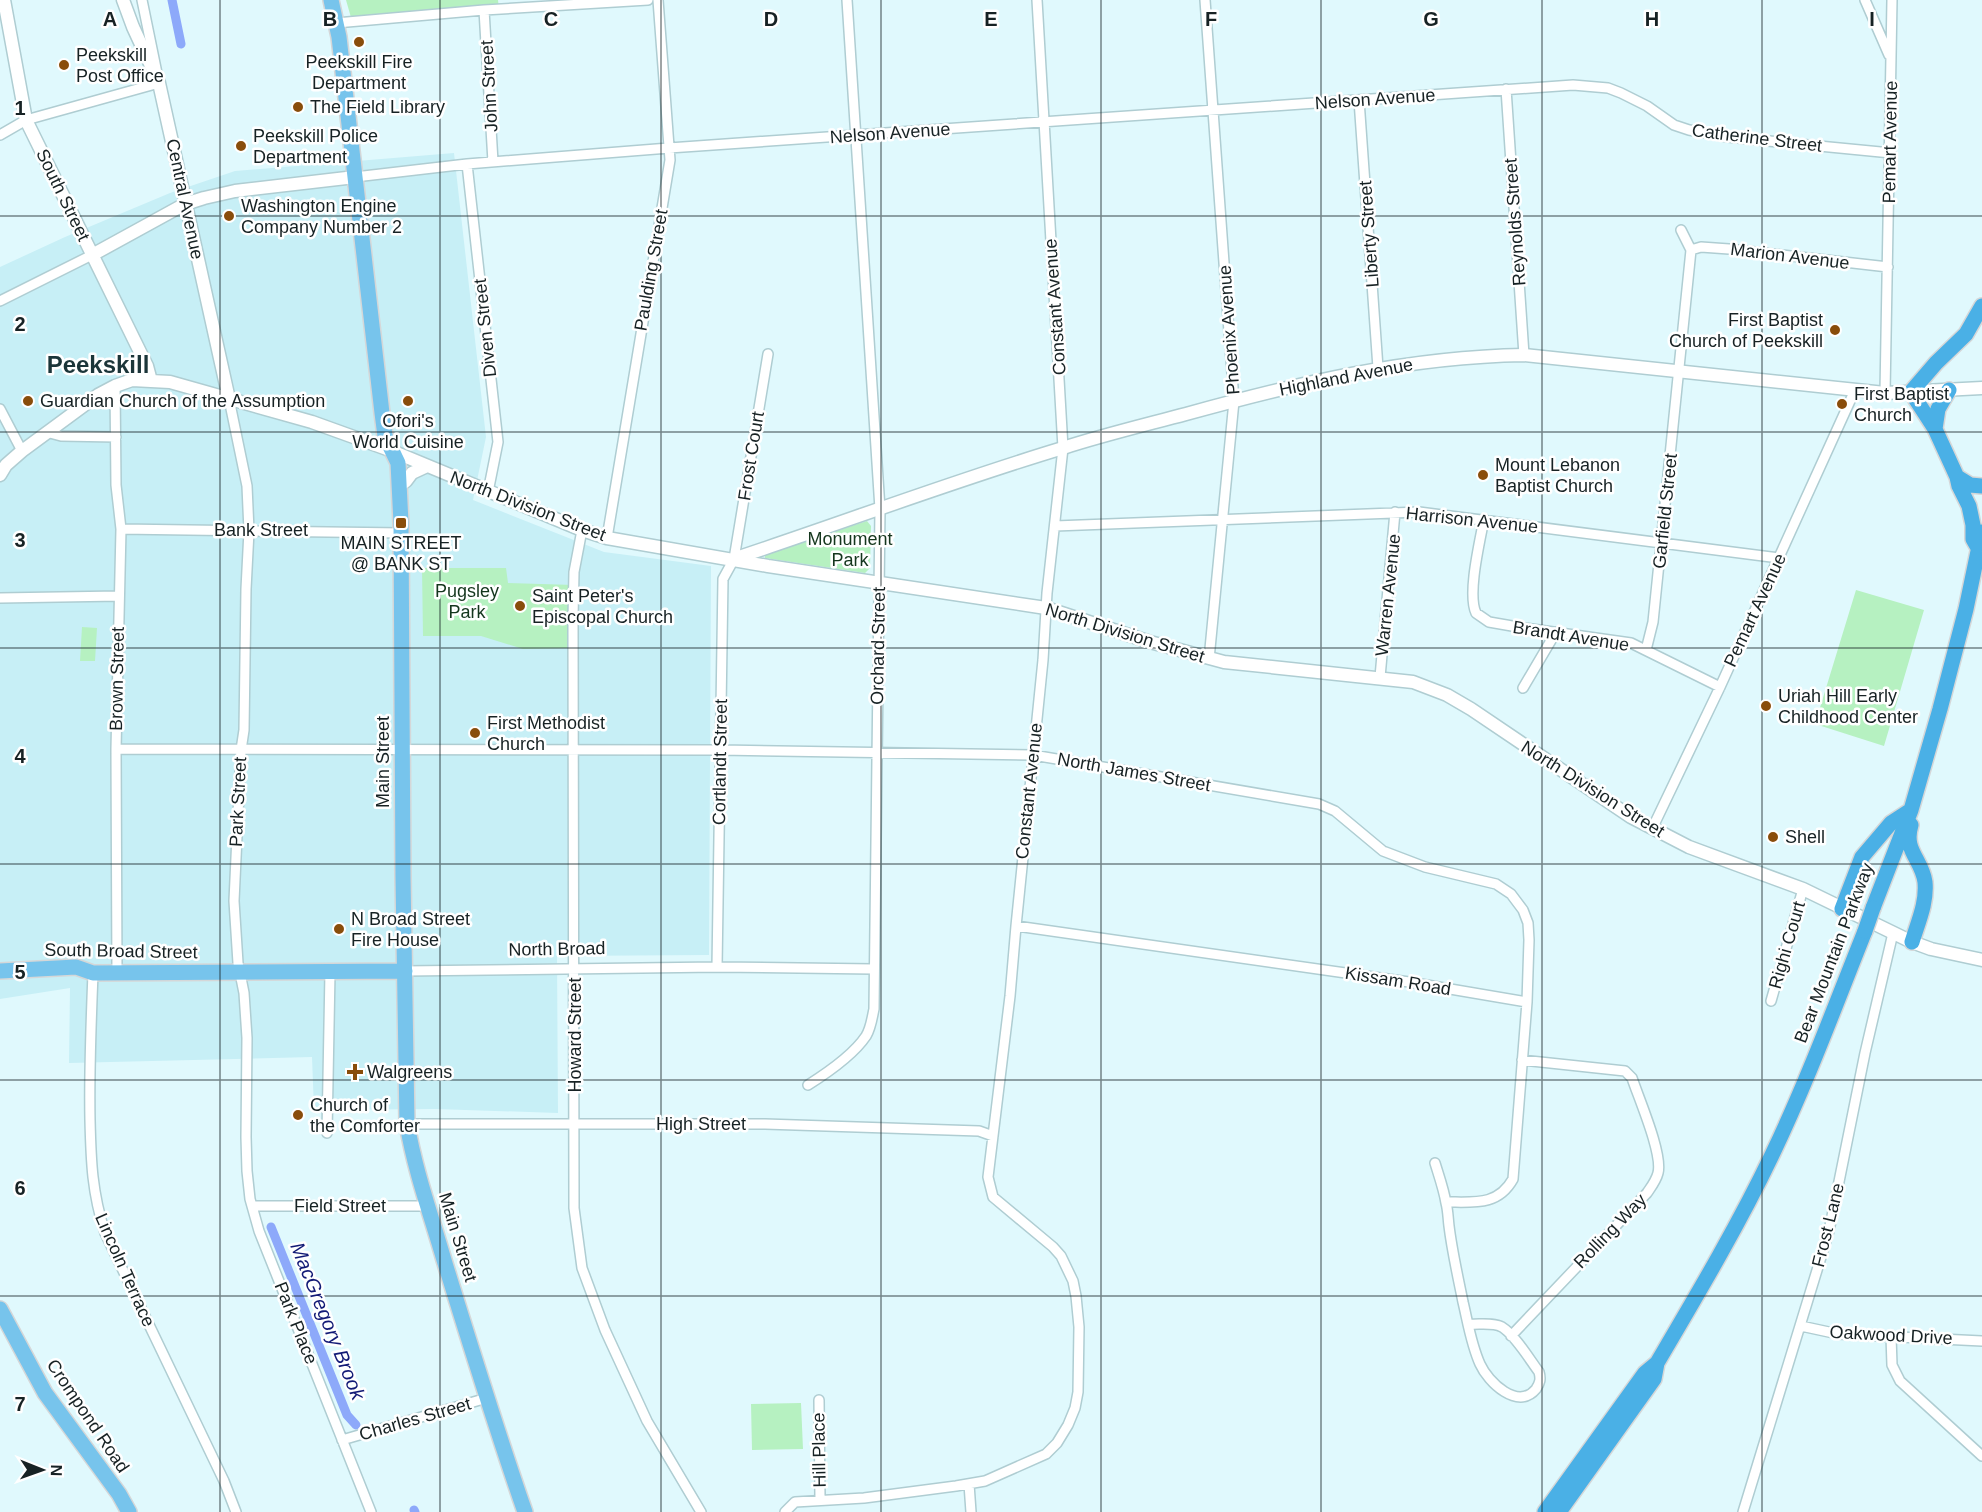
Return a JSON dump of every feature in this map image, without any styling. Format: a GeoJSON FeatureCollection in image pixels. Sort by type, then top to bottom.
{"type":"FeatureCollection","features":[{"type":"Feature","properties":{"kind":"highway"},"geometry":{"type":"LineString","coordinates":[[1980,549],[1973,539],[1969,506],[1957,477],[1935,429],[1911,393],[1977,323],[1982,306]]}},
{"type":"Feature","properties":{"kind":"highway"},"geometry":{"type":"LineString","coordinates":[[1935,429],[1938,409],[1949,390]]}},
{"type":"Feature","properties":{"kind":"highway"},"geometry":{"type":"LineString","coordinates":[[1957,477],[1970,485],[1982,486]]}},
{"type":"Feature","properties":{"kind":"highway","name":"Bear Mountain Parkway"},"geometry":{"type":"LineString","coordinates":[[1559,1512],[1654,1379],[1658,1363],[1724,1247],[1771,1157],[1811,1065],[1911,810],[1953,664],[1982,532]]}},
{"type":"Feature","properties":{"kind":"highway"},"geometry":{"type":"LineString","coordinates":[[1842,909],[1860,859],[1891,823],[1911,810],[1913,818],[1908,833],[1909,843],[1925,883],[1924,898],[1912,942]]}},
{"type":"Feature","properties":{"kind":"highway"},"geometry":{"type":"LineString","coordinates":[[1866,852],[1879,849],[1893,854]]}},
{"type":"Feature","properties":{"kind":"highway"},"geometry":{"type":"LineString","coordinates":[[1882,883],[1902,861],[1919,866]]}},
{"type":"Feature","properties":{"kind":"highway","name":"Bear Mountain Parkway"},"geometry":{"type":"LineString","coordinates":[[1545,1512],[1645,1373],[1658,1363]]}},
{"type":"Feature","properties":{"kind":"main road","name":"Main Street"},"geometry":{"type":"LineString","coordinates":[[331,0],[336,23],[385,436],[398,464],[402,533],[400,596],[407,1124],[412,1151],[428,1206],[525,1512]]}},
{"type":"Feature","properties":{"kind":"main road","name":"South Broad Street"},"geometry":{"type":"LineString","coordinates":[[0,971],[76,967],[93,973],[241,972]]}},
{"type":"Feature","properties":{"kind":"main road","name":"North Broad"},"geometry":{"type":"LineString","coordinates":[[241,972],[405,971]]}},
{"type":"Feature","properties":{"kind":"main road","name":"Crompond Road"},"geometry":{"type":"LineString","coordinates":[[0,1309],[45,1393],[119,1494],[129,1512]]}},
{"type":"Feature","properties":{"kind":"street","name":"South Street"},"geometry":{"type":"LineString","coordinates":[[4,0],[26,120],[147,366],[151,381]]}},
{"type":"Feature","properties":{"kind":"street"},"geometry":{"type":"LineString","coordinates":[[0,135],[26,120],[159,82],[123,0]]}},
{"type":"Feature","properties":{"kind":"street","name":"Central Avenue"},"geometry":{"type":"LineString","coordinates":[[142,0],[229,399]]}},
{"type":"Feature","properties":{"kind":"street"},"geometry":{"type":"LineString","coordinates":[[336,23],[484,10],[648,0]]}},
{"type":"Feature","properties":{"kind":"street","name":"Paulding Street"},"geometry":{"type":"LineString","coordinates":[[607,538],[670,160],[658,0]]}},
{"type":"Feature","properties":{"kind":"street","name":"Orchard Street"},"geometry":{"type":"LineString","coordinates":[[808,1085],[825,1074],[855,1048],[866,1035],[874,1009],[880,509],[847,0]]}},
{"type":"Feature","properties":{"kind":"street","name":"Constant Avenue"},"geometry":{"type":"LineString","coordinates":[[787,1508],[795,1502],[864,1498],[985,1481],[1046,1454],[1057,1443],[1076,1408],[1079,1327],[1073,1281],[1061,1256],[1053,1247],[993,1197],[988,1177],[1011,996],[1046,608],[1063,448],[1037,0]]}},
{"type":"Feature","properties":{"kind":"street","name":"Phoenix Avenue"},"geometry":{"type":"LineString","coordinates":[[1205,0],[1234,401],[1209,659]]}},
{"type":"Feature","properties":{"kind":"street"},"geometry":{"type":"LineString","coordinates":[[1865,0],[1892,64]]}},
{"type":"Feature","properties":{"kind":"street","name":"Pemart Avenue"},"geometry":{"type":"LineString","coordinates":[[1885,393],[1892,0]]}},
{"type":"Feature","properties":{"kind":"street","name":"John Street"},"geometry":{"type":"LineString","coordinates":[[484,10],[493,162]]}},
{"type":"Feature","properties":{"kind":"street","name":"Nelson Avenue"},"geometry":{"type":"LineString","coordinates":[[92,255],[185,204],[217,194],[467,164],[1506,89],[1573,85],[1598,86]]}},
{"type":"Feature","properties":{"kind":"street","name":"Catherine Street"},"geometry":{"type":"LineString","coordinates":[[1598,86],[1621,93],[1647,106],[1674,125],[1689,130],[1728,137],[1890,153]]}},
{"type":"Feature","properties":{"kind":"street","name":"Reynolds Street"},"geometry":{"type":"LineString","coordinates":[[1506,89],[1524,355]]}},
{"type":"Feature","properties":{"kind":"street","name":"Liberty Street"},"geometry":{"type":"LineString","coordinates":[[1359,100],[1378,368]]}},
{"type":"Feature","properties":{"kind":"street","name":"Diven Street"},"geometry":{"type":"LineString","coordinates":[[467,164],[498,442],[488,492]]}},
{"type":"Feature","properties":{"kind":"street"},"geometry":{"type":"LineString","coordinates":[[1681,230],[1691,250]]}},
{"type":"Feature","properties":{"kind":"street","name":"Marion Avenue"},"geometry":{"type":"LineString","coordinates":[[1691,250],[1701,247],[1729,249],[1888,267]]}},
{"type":"Feature","properties":{"kind":"street","name":"Garfield Street"},"geometry":{"type":"LineString","coordinates":[[1646,650],[1653,622],[1662,542],[1691,250]]}},
{"type":"Feature","properties":{"kind":"street"},"geometry":{"type":"LineString","coordinates":[[0,301],[92,255]]}},
{"type":"Feature","properties":{"kind":"street","name":"Frost Court"},"geometry":{"type":"LineString","coordinates":[[734,559],[768,354]]}},
{"type":"Feature","properties":{"kind":"street","name":"Highland Avenue"},"geometry":{"type":"LineString","coordinates":[[734,559],[1063,448],[1234,401],[1378,368],[1485,356],[1524,355],[1885,393],[1982,388]]}},
{"type":"Feature","properties":{"kind":"street","name":"North Division Street"},"geometry":{"type":"LineString","coordinates":[[115,386],[132,380],[170,382],[312,422],[392,450],[488,492],[607,538],[1046,608],[1209,659],[1413,682],[1447,695],[1471,709],[1631,818],[1652,829],[1689,847],[1803,890],[1912,942],[1982,960]]}},
{"type":"Feature","properties":{"kind":"street"},"geometry":{"type":"LineString","coordinates":[[0,475],[6,465],[46,432],[75,410],[115,386]]}},
{"type":"Feature","properties":{"kind":"street","name":"Brown Street"},"geometry":{"type":"LineString","coordinates":[[115,386],[116,485],[121,529],[116,749],[117,973]]}},
{"type":"Feature","properties":{"kind":"street","name":"Pemart Avenue"},"geometry":{"type":"LineString","coordinates":[[1652,829],[1720,687],[1855,390]]}},
{"type":"Feature","properties":{"kind":"street","name":"Park Street"},"geometry":{"type":"LineString","coordinates":[[229,399],[247,486],[249,531],[244,730],[241,750],[234,901],[238,963],[244,993],[247,1038],[246,1148],[252,1206]]}},
{"type":"Feature","properties":{"kind":"street"},"geometry":{"type":"LineString","coordinates":[[0,409],[22,452]]}},
{"type":"Feature","properties":{"kind":"street"},"geometry":{"type":"LineString","coordinates":[[46,432],[61,435],[116,437]]}},
{"type":"Feature","properties":{"kind":"street"},"geometry":{"type":"LineString","coordinates":[[399,486],[412,473],[427,466]]}},
{"type":"Feature","properties":{"kind":"street","name":"Harrison Avenue"},"geometry":{"type":"LineString","coordinates":[[1055,526],[1419,512],[1779,558]]}},
{"type":"Feature","properties":{"kind":"street","name":"Warren Avenue"},"geometry":{"type":"LineString","coordinates":[[1380,677],[1395,513]]}},
{"type":"Feature","properties":{"kind":"street","name":"Brandt Avenue"},"geometry":{"type":"LineString","coordinates":[[1484,519],[1473,600],[1476,614],[1486,620],[1512,626],[1631,643],[1720,687]]}},
{"type":"Feature","properties":{"kind":"street","name":"Bank Street"},"geometry":{"type":"LineString","coordinates":[[121,529],[402,533]]}},
{"type":"Feature","properties":{"kind":"street","name":"Howard Street"},"geometry":{"type":"LineString","coordinates":[[582,530],[574,572],[574,1208],[579,1254],[585,1279],[605,1330],[647,1421],[700,1512]]}},
{"type":"Feature","properties":{"kind":"street","name":"Cortlandt Street"},"geometry":{"type":"LineString","coordinates":[[717,967],[723,579],[734,559]]}},
{"type":"Feature","properties":{"kind":"street"},"geometry":{"type":"LineString","coordinates":[[0,598],[119,596]]}},
{"type":"Feature","properties":{"kind":"street"},"geometry":{"type":"LineString","coordinates":[[1523,688],[1556,632]]}},
{"type":"Feature","properties":{"kind":"street","name":"North James Street"},"geometry":{"type":"LineString","coordinates":[[116,749],[720,750],[1033,755],[1319,804],[1335,811],[1383,851],[1425,867],[1496,884],[1518,901],[1528,923],[1527,1002]]}},
{"type":"Feature","properties":{"kind":"street","name":"Righi Court"},"geometry":{"type":"LineString","coordinates":[[1770,1001],[1803,890]]}},
{"type":"Feature","properties":{"kind":"street","name":"Kissam Road"},"geometry":{"type":"LineString","coordinates":[[1016,926],[1409,982],[1527,1002]]}},
{"type":"Feature","properties":{"kind":"street","name":"Frost Lane"},"geometry":{"type":"LineString","coordinates":[[1743,1512],[1829,1231],[1864,1053],[1893,933]]}},
{"type":"Feature","properties":{"kind":"street","name":"North Broad"},"geometry":{"type":"LineString","coordinates":[[405,971],[717,967],[873,969]]}},
{"type":"Feature","properties":{"kind":"street"},"geometry":{"type":"LineString","coordinates":[[327,1132],[330,972]]}},
{"type":"Feature","properties":{"kind":"street","name":"Lincoln Terrace"},"geometry":{"type":"LineString","coordinates":[[93,973],[89,1068],[93,1188],[99,1215],[105,1233],[224,1482],[236,1512]]}},
{"type":"Feature","properties":{"kind":"street"},"geometry":{"type":"LineString","coordinates":[[1446,1202],[1492,1199],[1501,1195],[1513,1179],[1527,1002]]}},
{"type":"Feature","properties":{"kind":"street","name":"Rolling Way"},"geometry":{"type":"LineString","coordinates":[[1511,1336],[1647,1193],[1658,1171],[1658,1153],[1632,1078],[1625,1071],[1522,1060]]}},
{"type":"Feature","properties":{"kind":"street","name":"High Street"},"geometry":{"type":"LineString","coordinates":[[407,1124],[777,1124],[979,1131],[993,1136]]}},
{"type":"Feature","properties":{"kind":"street"},"geometry":{"type":"LineString","coordinates":[[1435,1163],[1446,1202],[1452,1249],[1468,1324],[1480,1364],[1486,1376],[1504,1392],[1512,1396],[1526,1396],[1533,1392],[1541,1379],[1539,1372],[1511,1336],[1502,1327],[1495,1325],[1468,1324]]}},
{"type":"Feature","properties":{"kind":"street","name":"Field Street"},"geometry":{"type":"LineString","coordinates":[[252,1206],[428,1206]]}},
{"type":"Feature","properties":{"kind":"street","name":"Park Place"},"geometry":{"type":"LineString","coordinates":[[252,1206],[259,1231],[342,1440]]}},
{"type":"Feature","properties":{"kind":"street","name":"Oakwood Drive"},"geometry":{"type":"LineString","coordinates":[[1801,1326],[1838,1334],[1982,1341]]}},
{"type":"Feature","properties":{"kind":"street"},"geometry":{"type":"LineString","coordinates":[[1892,1336],[1892,1365],[1900,1381],[1982,1456]]}},
{"type":"Feature","properties":{"kind":"street","name":"Charles Street"},"geometry":{"type":"LineString","coordinates":[[342,1440],[487,1398]]}},
{"type":"Feature","properties":{"kind":"street","name":"Hill Place"},"geometry":{"type":"LineString","coordinates":[[819,1400],[819,1499]]}},
{"type":"Feature","properties":{"kind":"street"},"geometry":{"type":"LineString","coordinates":[[342,1440],[371,1512]]}},
{"type":"Feature","properties":{"kind":"street"},"geometry":{"type":"LineString","coordinates":[[969,1484],[971,1512]]}},
{"type":"Feature","properties":{"kind":"shaded area"},"geometry":{"type":"Polygon","coordinates":[[[454,153],[486,437],[473,500],[604,552],[711,566],[709,955],[557,956],[558,1113],[435,1109],[314,1110],[312,1057],[69,1063],[70,988],[0,999],[0,267],[170,193],[235,171],[454,153]]]}},
{"type":"Feature","properties":{"kind":"green space"},"geometry":{"type":"Polygon","coordinates":[[[346,0],[498,0],[499,9],[352,21],[346,0]]]}},
{"type":"Feature","properties":{"kind":"green space","name":"Monument Park"},"geometry":{"type":"Polygon","coordinates":[[[867,521],[871,526],[870,568],[865,573],[765,558],[765,554],[867,521]]]}},
{"type":"Feature","properties":{"kind":"green space","name":"Pugsley Park"},"geometry":{"type":"Polygon","coordinates":[[[422,568],[506,568],[508,583],[574,585],[570,648],[523,649],[481,636],[423,636],[422,568]]]}},
{"type":"Feature","properties":{"kind":"green space"},"geometry":{"type":"Polygon","coordinates":[[[1856,590],[1924,610],[1884,746],[1815,724],[1856,590]]]}},
{"type":"Feature","properties":{"kind":"green space"},"geometry":{"type":"Polygon","coordinates":[[[82,627],[97,628],[95,661],[80,661],[82,627]]]}},
{"type":"Feature","properties":{"kind":"green space"},"geometry":{"type":"Polygon","coordinates":[[[801,1403],[803,1449],[752,1450],[751,1404],[801,1403]]]}},
{"type":"Feature","properties":{"kind":"waterway","name":"MacGregory Brook"},"geometry":{"type":"LineString","coordinates":[[172,0],[181,44]]}},
{"type":"Feature","properties":{"kind":"waterway","name":"MacGregory Brook"},"geometry":{"type":"LineString","coordinates":[[271,1227],[347,1415],[356,1425]]}},
{"type":"Feature","properties":{"kind":"place","name":"Peekskill Fire Department"},"geometry":{"type":"Point","coordinates":[359,42]}},
{"type":"Feature","properties":{"kind":"place","name":"Peekskill Post Office"},"geometry":{"type":"Point","coordinates":[64,65]}},
{"type":"Feature","properties":{"kind":"place","name":"The Field Library"},"geometry":{"type":"Point","coordinates":[298,107]}},
{"type":"Feature","properties":{"kind":"place","name":"Peekskill Police Department"},"geometry":{"type":"Point","coordinates":[241,146]}},
{"type":"Feature","properties":{"kind":"place","name":"Washington Engine Company Number 2"},"geometry":{"type":"Point","coordinates":[229,216]}},
{"type":"Feature","properties":{"kind":"place","name":"First Baptist Church of Peekskill"},"geometry":{"type":"Point","coordinates":[1835,330]}},
{"type":"Feature","properties":{"kind":"place","name":"Guardian Church of the Assumption"},"geometry":{"type":"Point","coordinates":[28,401]}},
{"type":"Feature","properties":{"kind":"place","name":"Ofori's World Cuisine"},"geometry":{"type":"Point","coordinates":[408,401]}},
{"type":"Feature","properties":{"kind":"place","name":"First Baptist Church"},"geometry":{"type":"Point","coordinates":[1842,404]}},
{"type":"Feature","properties":{"kind":"place","name":"Mount Lebanon Baptist Church"},"geometry":{"type":"Point","coordinates":[1483,475]}},
{"type":"Feature","properties":{"kind":"place","name":"MAIN STREET @ BANK ST"},"geometry":{"type":"Point","coordinates":[401,523]}},
{"type":"Feature","properties":{"kind":"place","name":"Saint Peter's Episcopal Church"},"geometry":{"type":"Point","coordinates":[520,606]}},
{"type":"Feature","properties":{"kind":"place","name":"Uriah Hill Early Childhood Center"},"geometry":{"type":"Point","coordinates":[1766,706]}},
{"type":"Feature","properties":{"kind":"place","name":"First Methodist Church"},"geometry":{"type":"Point","coordinates":[475,733]}},
{"type":"Feature","properties":{"kind":"place","name":"Shell"},"geometry":{"type":"Point","coordinates":[1773,837]}},
{"type":"Feature","properties":{"kind":"place","name":"N Broad Street Fire House"},"geometry":{"type":"Point","coordinates":[339,929]}},
{"type":"Feature","properties":{"kind":"place","name":"Walgreens"},"geometry":{"type":"Point","coordinates":[355,1072]}},
{"type":"Feature","properties":{"kind":"place","name":"Church of the Comforter"},"geometry":{"type":"Point","coordinates":[298,1115]}},
{"type":"Feature","properties":{"kind":"district","name":"Peekskill"},"geometry":{"type":"Point","coordinates":[98,365]}}]}
